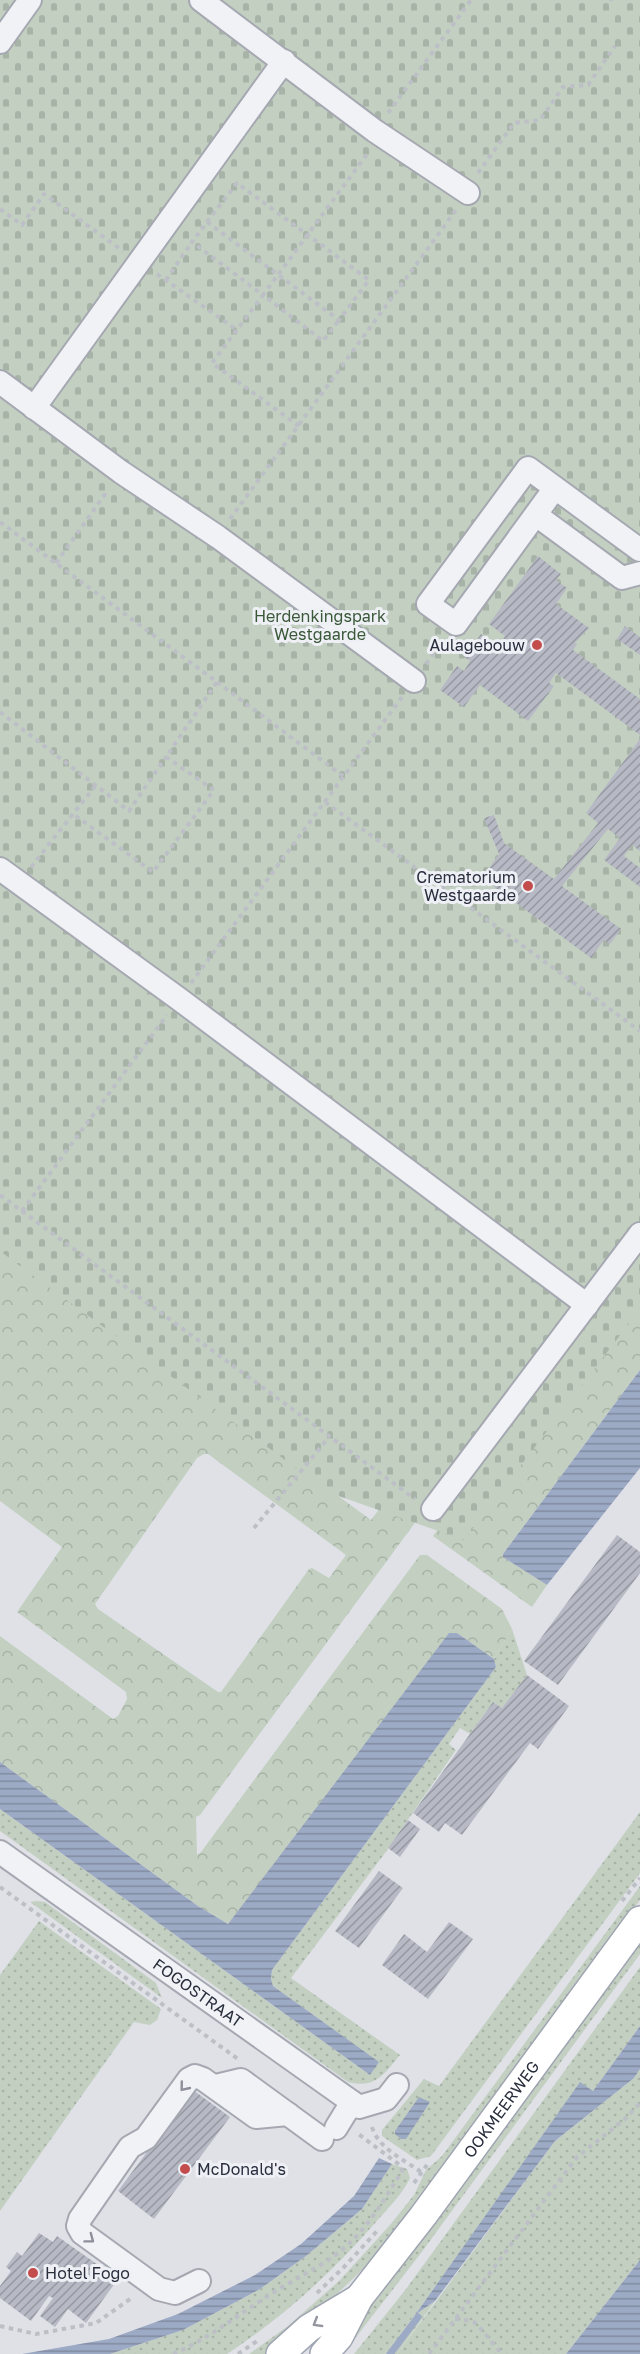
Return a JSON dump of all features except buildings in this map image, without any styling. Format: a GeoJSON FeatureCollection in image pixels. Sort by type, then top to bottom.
{"type":"FeatureCollection","features":[{"type":"Feature","properties":{"kind":"main road","name":"OOKMEERWEG"},"geometry":{"type":"LineString","coordinates":[[324,2354],[339,2337],[359,2298],[430,2207],[640,1920]]}},
{"type":"Feature","properties":{"kind":"main road","name":"OOKMEERWEG"},"geometry":{"type":"LineString","coordinates":[[274,2343],[309,2328],[359,2298]]}},
{"type":"Feature","properties":{"kind":"street"},"geometry":{"type":"LineString","coordinates":[[0,42],[30,0]]}},
{"type":"Feature","properties":{"kind":"street"},"geometry":{"type":"LineString","coordinates":[[201,0],[378,133],[468,193]]}},
{"type":"Feature","properties":{"kind":"street"},"geometry":{"type":"LineString","coordinates":[[34,408],[284,61]]}},
{"type":"Feature","properties":{"kind":"street"},"geometry":{"type":"LineString","coordinates":[[0,382],[121,472],[218,537],[414,681]]}},
{"type":"Feature","properties":{"kind":"street"},"geometry":{"type":"LineString","coordinates":[[555,488],[456,624],[428,604],[528,468],[640,550]]}},
{"type":"Feature","properties":{"kind":"street"},"geometry":{"type":"LineString","coordinates":[[536,515],[622,578],[640,573]]}},
{"type":"Feature","properties":{"kind":"street"},"geometry":{"type":"LineString","coordinates":[[0,869],[179,999],[587,1305]]}},
{"type":"Feature","properties":{"kind":"street"},"geometry":{"type":"LineString","coordinates":[[433,1509],[640,1234]]}},
{"type":"Feature","properties":{"kind":"street","name":"FOGOSTRAAT"},"geometry":{"type":"LineString","coordinates":[[0,1852],[358,2104]]}},
{"type":"Feature","properties":{"kind":"street"},"geometry":{"type":"LineString","coordinates":[[199,2281],[175,2293],[167,2293],[82,2233],[78,2226],[80,2218],[130,2147],[146,2138],[189,2079],[195,2076],[216,2086],[256,2117],[288,2114],[329,2133],[358,2104],[386,2099],[397,2085]]}},
{"type":"Feature","properties":{"kind":"path"},"geometry":{"type":"LineString","coordinates":[[299,426],[212,363],[308,235],[471,0]]}},
{"type":"Feature","properties":{"kind":"path"},"geometry":{"type":"LineString","coordinates":[[218,537],[468,193],[477,174],[514,123],[540,120],[563,87],[588,85],[615,46]]}},
{"type":"Feature","properties":{"kind":"path"},"geometry":{"type":"LineString","coordinates":[[166,280],[192,243],[207,222],[237,183],[369,280],[323,341],[192,243]]}},
{"type":"Feature","properties":{"kind":"path"},"geometry":{"type":"LineString","coordinates":[[0,209],[22,225],[44,194],[237,330]]}},
{"type":"Feature","properties":{"kind":"path"},"geometry":{"type":"LineString","coordinates":[[207,222],[339,320]]}},
{"type":"Feature","properties":{"kind":"path"},"geometry":{"type":"LineString","coordinates":[[56,563],[121,472]]}},
{"type":"Feature","properties":{"kind":"path"},"geometry":{"type":"LineString","coordinates":[[0,522],[343,776],[456,624]]}},
{"type":"Feature","properties":{"kind":"path"},"geometry":{"type":"LineString","coordinates":[[0,712],[129,811],[217,682]]}},
{"type":"Feature","properties":{"kind":"path"},"geometry":{"type":"LineString","coordinates":[[73,814],[153,872],[214,790],[166,757]]}},
{"type":"Feature","properties":{"kind":"path"},"geometry":{"type":"LineString","coordinates":[[19,882],[96,785]]}},
{"type":"Feature","properties":{"kind":"path"},"geometry":{"type":"LineString","coordinates":[[325,802],[640,1031]]}},
{"type":"Feature","properties":{"kind":"path"},"geometry":{"type":"LineString","coordinates":[[0,1195],[409,1496],[433,1509]]}},
{"type":"Feature","properties":{"kind":"path"},"geometry":{"type":"LineString","coordinates":[[254,1528],[329,1437]]}},
{"type":"Feature","properties":{"kind":"path"},"geometry":{"type":"LineString","coordinates":[[0,1887],[242,2062]]}},
{"type":"Feature","properties":{"kind":"path"},"geometry":{"type":"LineString","coordinates":[[429,2354],[578,2157],[625,2119],[640,2103]]}},
{"type":"Feature","properties":{"kind":"path"},"geometry":{"type":"LineString","coordinates":[[358,2104],[375,2136],[384,2146],[421,2172],[411,2189]]}},
{"type":"Feature","properties":{"kind":"path"},"geometry":{"type":"LineString","coordinates":[[173,2354],[229,2324],[271,2294],[324,2263],[345,2247],[373,2217],[402,2171],[401,2166],[352,2130],[329,2133]]}},
{"type":"Feature","properties":{"kind":"path"},"geometry":{"type":"LineString","coordinates":[[315,2294],[379,2229]]}},
{"type":"Feature","properties":{"kind":"path"},"geometry":{"type":"LineString","coordinates":[[0,2325],[36,2334],[96,2323],[145,2289],[150,2283]]}},
{"type":"Feature","properties":{"kind":"path"},"geometry":{"type":"LineString","coordinates":[[455,2319],[474,2322],[481,2326],[491,2344],[502,2354]]}},
{"type":"Feature","properties":{"kind":"path"},"geometry":{"type":"LineString","coordinates":[[238,2354],[274,2343]]}},
{"type":"Feature","properties":{"kind":"green space","name":"Herdenkingspark Westgaarde"},"geometry":{"type":"Polygon","coordinates":[[[0,0],[640,0],[640,1309],[464,1540],[330,1493],[0,1251],[0,0]]]}},
{"type":"Feature","properties":{"kind":"green space"},"geometry":{"type":"Polygon","coordinates":[[[0,1247],[371,1520],[392,1492],[417,1520],[200,1815],[196,1817],[197,1855],[420,1555],[427,1555],[502,1609],[512,1629],[494,1659],[457,1633],[228,1924],[198,1906],[0,1762],[0,1636],[113,1719],[118,1716],[127,1699],[126,1692],[17,1612],[62,1547],[0,1501],[0,1247]],[[208,1454],[197,1458],[95,1604],[98,1609],[221,1692],[309,1569],[312,1568],[329,1578],[346,1555],[208,1454]]]}},
{"type":"Feature","properties":{"kind":"green space"},"geometry":{"type":"Polygon","coordinates":[[[640,1261],[640,1370],[503,1554],[503,1557],[547,1585],[532,1607],[433,1536],[640,1261]]]}},
{"type":"Feature","properties":{"kind":"green space"},"geometry":{"type":"Polygon","coordinates":[[[512,1629],[527,1675],[502,1708],[493,1702],[470,1734],[460,1728],[449,1744],[456,1750],[385,1853],[291,1978],[400,2055],[384,2074],[373,2082],[358,2084],[348,2082],[0,1831],[0,1809],[370,2075],[378,2062],[273,1986],[272,1970],[496,1667],[494,1659],[512,1629]]]}},
{"type":"Feature","properties":{"kind":"green space"},"geometry":{"type":"Polygon","coordinates":[[[640,1812],[640,1873],[431,2156],[417,2160],[382,2136],[382,2130],[424,2079],[439,2086],[640,1812]]]}},
{"type":"Feature","properties":{"kind":"green space"},"geometry":{"type":"Polygon","coordinates":[[[640,1886],[640,1900],[387,2242],[360,2272],[313,2317],[265,2354],[249,2354],[288,2326],[339,2281],[390,2225],[414,2195],[426,2170],[442,2156],[640,1886]]]}},
{"type":"Feature","properties":{"kind":"green space"},"geometry":{"type":"Polygon","coordinates":[[[30,1902],[45,1902],[156,1983],[162,1998],[30,1902]]]}},
{"type":"Feature","properties":{"kind":"green space"},"geometry":{"type":"Polygon","coordinates":[[[39,1921],[161,2009],[157,2020],[150,2025],[134,2022],[0,2211],[0,1975],[39,1921]]]}},
{"type":"Feature","properties":{"kind":"green space"},"geometry":{"type":"Polygon","coordinates":[[[640,1938],[640,1954],[421,2253],[343,2354],[334,2354],[411,2255],[640,1938]]]}},
{"type":"Feature","properties":{"kind":"green space"},"geometry":{"type":"Polygon","coordinates":[[[640,1967],[640,2026],[593,2091],[580,2083],[415,2315],[384,2354],[354,2354],[406,2289],[640,1967]]]}},
{"type":"Feature","properties":{"kind":"green space"},"geometry":{"type":"Polygon","coordinates":[[[640,2069],[640,2260],[566,2354],[397,2354],[555,2141],[634,2078],[640,2069]]]}},
{"type":"Feature","properties":{"kind":"green space"},"geometry":{"type":"Polygon","coordinates":[[[392,2164],[407,2169],[410,2178],[394,2201],[342,2259],[306,2293],[248,2340],[227,2354],[110,2354],[183,2330],[260,2289],[306,2256],[362,2209],[392,2164]]]}},
{"type":"Feature","properties":{"kind":"green space"},"geometry":{"type":"Polygon","coordinates":[[[435,2301],[397,2354],[384,2354],[415,2315],[435,2301]]]}},
{"type":"Feature","properties":{"kind":"water"},"geometry":{"type":"Polygon","coordinates":[[[640,1370],[640,1468],[547,1585],[503,1557],[503,1554],[640,1370]]]}},
{"type":"Feature","properties":{"kind":"water"},"geometry":{"type":"Polygon","coordinates":[[[449,1633],[457,1633],[494,1659],[496,1667],[272,1970],[273,1986],[379,2062],[370,2075],[0,1809],[0,1762],[198,1906],[228,1924],[449,1633]]]}},
{"type":"Feature","properties":{"kind":"water"},"geometry":{"type":"Polygon","coordinates":[[[640,2026],[640,2069],[634,2078],[555,2141],[435,2301],[415,2315],[580,2082],[593,2091],[640,2026]]]}},
{"type":"Feature","properties":{"kind":"water"},"geometry":{"type":"Polygon","coordinates":[[[419,2097],[430,2102],[406,2139],[401,2139],[395,2131],[419,2097]]]}},
{"type":"Feature","properties":{"kind":"water"},"geometry":{"type":"Polygon","coordinates":[[[379,2158],[392,2164],[362,2209],[306,2256],[260,2289],[183,2330],[110,2354],[22,2354],[109,2339],[178,2314],[255,2275],[301,2244],[354,2196],[379,2158]]]}},
{"type":"Feature","properties":{"kind":"water"},"geometry":{"type":"Polygon","coordinates":[[[640,2260],[640,2354],[566,2354],[640,2260]]]}},
{"type":"Feature","properties":{"kind":"waterway"},"geometry":{"type":"LineString","coordinates":[[390,2354],[418,2317]]}},
{"type":"Feature","properties":{"kind":"place","name":"Aulagebouw"},"geometry":{"type":"Point","coordinates":[537,645]}},
{"type":"Feature","properties":{"kind":"place","name":"Crematorium Westgaarde"},"geometry":{"type":"Point","coordinates":[528,886]}},
{"type":"Feature","properties":{"kind":"place","name":"McDonald's"},"geometry":{"type":"Point","coordinates":[185,2169]}},
{"type":"Feature","properties":{"kind":"place","name":"Hotel Fogo"},"geometry":{"type":"Point","coordinates":[33,2273]}}]}
